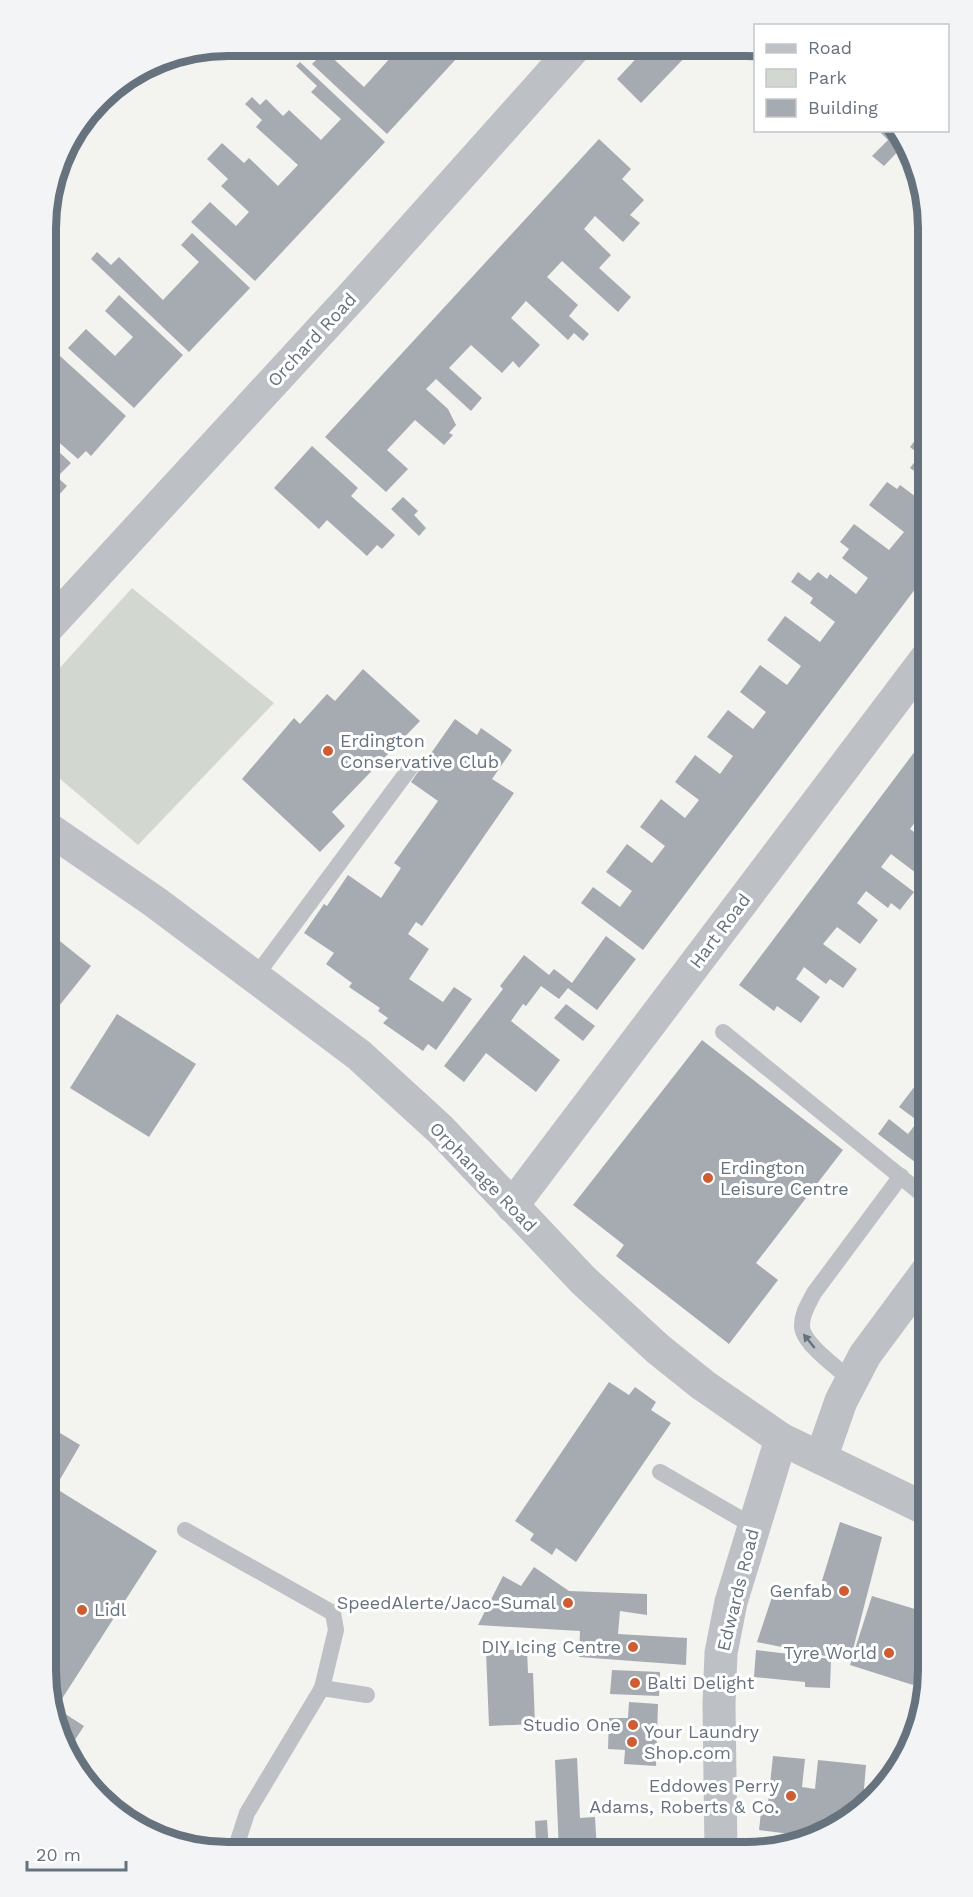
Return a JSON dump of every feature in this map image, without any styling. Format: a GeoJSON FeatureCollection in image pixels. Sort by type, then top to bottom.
{"type":"FeatureCollection","features":[{"type":"Feature","properties":{"kind":"street","name":"Orchard Road"},"geometry":{"type":"LineString","coordinates":[[56,618],[356,292],[567,56]]}},
{"type":"Feature","properties":{"kind":"street","name":"Hart Road"},"geometry":{"type":"LineString","coordinates":[[512,1206],[918,670]]}},
{"type":"Feature","properties":{"kind":"street","name":"Orphanage Road"},"geometry":{"type":"LineString","coordinates":[[56,834],[155,902],[359,1055],[441,1130],[583,1280],[658,1349],[703,1385],[781,1439],[917,1505]]}},
{"type":"Feature","properties":{"kind":"street"},"geometry":{"type":"LineString","coordinates":[[821,1458],[842,1401],[865,1355],[917,1284]]}},
{"type":"Feature","properties":{"kind":"street","name":"Edwards Road"},"geometry":{"type":"LineString","coordinates":[[721,1842],[718,1704],[721,1653],[730,1602],[781,1439]]}},
{"type":"Feature","properties":{"kind":"lane"},"geometry":{"type":"LineString","coordinates":[[255,977],[413,764]]}},
{"type":"Feature","properties":{"kind":"lane"},"geometry":{"type":"LineString","coordinates":[[723,1032],[917,1190]]}},
{"type":"Feature","properties":{"kind":"lane"},"geometry":{"type":"LineString","coordinates":[[852,1381],[804,1337],[803,1315],[814,1293],[901,1176]]}},
{"type":"Feature","properties":{"kind":"lane"},"geometry":{"type":"LineString","coordinates":[[660,1472],[753,1526]]}},
{"type":"Feature","properties":{"kind":"lane"},"geometry":{"type":"LineString","coordinates":[[185,1530],[333,1613],[336,1630],[322,1688],[247,1812],[238,1842]]}},
{"type":"Feature","properties":{"kind":"lane"},"geometry":{"type":"LineString","coordinates":[[322,1688],[367,1695]]}},
{"type":"Feature","properties":{"kind":"green space"},"geometry":{"type":"Polygon","coordinates":[[[132,588],[274,703],[138,845],[56,775],[56,672],[132,588]]]}},
{"type":"Feature","properties":{"kind":"building"},"geometry":{"type":"Polygon","coordinates":[[[320,56],[330,56],[364,87],[392,56],[396,60],[400,56],[459,56],[387,134],[312,64],[320,56]]]}},
{"type":"Feature","properties":{"kind":"building"},"geometry":{"type":"Polygon","coordinates":[[[639,56],[686,56],[641,103],[617,79],[639,56]]]}},
{"type":"Feature","properties":{"kind":"building"},"geometry":{"type":"Polygon","coordinates":[[[300,62],[385,142],[255,281],[191,222],[210,202],[236,226],[249,212],[221,186],[228,179],[207,159],[222,143],[244,163],[249,158],[278,186],[298,165],[256,127],[262,120],[245,104],[252,97],[260,105],[266,99],[283,116],[289,110],[321,140],[341,119],[311,92],[317,86],[296,66],[300,62]]]}},
{"type":"Feature","properties":{"kind":"building"},"geometry":{"type":"Polygon","coordinates":[[[880,132],[888,132],[899,150],[884,166],[872,156],[888,140],[880,132]]]}},
{"type":"Feature","properties":{"kind":"building"},"geometry":{"type":"Polygon","coordinates":[[[599,139],[631,169],[622,179],[644,200],[630,215],[640,223],[623,242],[595,216],[584,229],[611,255],[599,268],[631,297],[618,312],[562,261],[547,277],[578,305],[569,316],[589,334],[583,341],[574,333],[568,340],[526,301],[511,318],[540,345],[519,368],[513,361],[502,373],[471,345],[449,368],[482,398],[471,411],[436,379],[426,389],[448,409],[456,425],[449,433],[453,435],[444,445],[415,420],[387,450],[408,469],[386,492],[325,437],[599,139]]]}},
{"type":"Feature","properties":{"kind":"building"},"geometry":{"type":"Polygon","coordinates":[[[192,233],[250,288],[189,352],[91,259],[97,252],[111,265],[119,257],[163,300],[199,262],[181,245],[192,233]]]}},
{"type":"Feature","properties":{"kind":"building"},"geometry":{"type":"Polygon","coordinates":[[[119,295],[183,355],[134,408],[68,348],[86,329],[115,356],[133,337],[105,311],[119,295]]]}},
{"type":"Feature","properties":{"kind":"building"},"geometry":{"type":"Polygon","coordinates":[[[60,356],[126,416],[91,456],[86,451],[78,459],[56,440],[56,360],[60,356]]]}},
{"type":"Feature","properties":{"kind":"building"},"geometry":{"type":"Polygon","coordinates":[[[918,437],[918,453],[910,447],[918,437]]]}},
{"type":"Feature","properties":{"kind":"building"},"geometry":{"type":"Polygon","coordinates":[[[312,446],[358,488],[351,496],[395,535],[382,549],[377,545],[367,556],[327,520],[319,529],[274,488],[312,446]]]}},
{"type":"Feature","properties":{"kind":"building"},"geometry":{"type":"Polygon","coordinates":[[[56,449],[71,463],[57,477],[67,486],[56,498],[56,449]]]}},
{"type":"Feature","properties":{"kind":"building"},"geometry":{"type":"Polygon","coordinates":[[[918,458],[918,474],[910,468],[918,458]]]}},
{"type":"Feature","properties":{"kind":"building"},"geometry":{"type":"Polygon","coordinates":[[[887,482],[897,489],[900,485],[918,498],[918,586],[643,950],[581,903],[593,887],[620,907],[632,891],[606,872],[627,844],[652,863],[665,846],[640,827],[661,799],[685,818],[699,800],[675,782],[695,755],[720,774],[733,756],[707,737],[728,710],[753,729],[766,712],[740,692],[760,665],[787,685],[801,666],[767,640],[785,616],[820,642],[835,622],[810,603],[813,598],[791,582],[798,572],[810,581],[818,572],[827,579],[830,574],[856,594],[868,578],[842,558],[849,549],[840,542],[854,524],[889,550],[904,532],[869,505],[887,482]]]}},
{"type":"Feature","properties":{"kind":"building"},"geometry":{"type":"Polygon","coordinates":[[[403,497],[418,511],[414,515],[426,528],[419,536],[391,509],[403,497]]]}},
{"type":"Feature","properties":{"kind":"building","name":"Erdington Conservative Club"},"geometry":{"type":"Polygon","coordinates":[[[363,669],[420,721],[332,812],[345,826],[320,852],[242,779],[294,718],[300,724],[327,694],[335,701],[363,669]]]}},
{"type":"Feature","properties":{"kind":"building"},"geometry":{"type":"Polygon","coordinates":[[[455,719],[477,735],[481,728],[512,750],[492,779],[514,793],[422,926],[416,922],[408,934],[429,949],[409,979],[443,1002],[454,987],[472,999],[436,1050],[428,1044],[423,1051],[383,1023],[388,1018],[378,1011],[380,1008],[349,987],[352,983],[326,964],[334,953],[304,933],[324,904],[327,906],[348,875],[381,898],[401,868],[394,863],[438,801],[411,782],[455,719]]]}},
{"type":"Feature","properties":{"kind":"building"},"geometry":{"type":"Polygon","coordinates":[[[918,748],[918,819],[910,829],[918,834],[918,871],[916,873],[891,854],[881,867],[914,892],[900,910],[891,903],[888,908],[866,891],[857,903],[878,920],[860,944],[837,927],[823,944],[857,969],[843,988],[830,979],[826,984],[804,967],[796,979],[820,997],[801,1023],[777,1006],[774,1011],[739,985],[918,748]]]}},
{"type":"Feature","properties":{"kind":"building"},"geometry":{"type":"Polygon","coordinates":[[[606,936],[636,959],[597,1010],[568,988],[559,999],[541,986],[526,1006],[523,1004],[511,1021],[560,1060],[536,1092],[486,1053],[464,1082],[444,1066],[503,989],[500,986],[524,955],[549,975],[554,969],[572,983],[606,936]]]}},
{"type":"Feature","properties":{"kind":"building"},"geometry":{"type":"Polygon","coordinates":[[[56,938],[91,966],[59,1006],[56,1003],[56,938]]]}},
{"type":"Feature","properties":{"kind":"building"},"geometry":{"type":"Polygon","coordinates":[[[566,1004],[595,1026],[583,1041],[554,1018],[566,1004]]]}},
{"type":"Feature","properties":{"kind":"building"},"geometry":{"type":"Polygon","coordinates":[[[117,1014],[196,1064],[149,1137],[70,1088],[117,1014]]]}},
{"type":"Feature","properties":{"kind":"building","name":"Erdington Leisure Centre"},"geometry":{"type":"Polygon","coordinates":[[[702,1040],[843,1150],[756,1263],[778,1280],[729,1344],[616,1256],[624,1245],[573,1205],[702,1040]]]}},
{"type":"Feature","properties":{"kind":"building"},"geometry":{"type":"Polygon","coordinates":[[[917,1083],[917,1121],[899,1107],[917,1083]]]}},
{"type":"Feature","properties":{"kind":"building"},"geometry":{"type":"Polygon","coordinates":[[[889,1119],[908,1134],[917,1122],[917,1164],[878,1134],[889,1119]]]}},
{"type":"Feature","properties":{"kind":"building"},"geometry":{"type":"Polygon","coordinates":[[[609,1382],[629,1395],[635,1387],[656,1402],[651,1410],[671,1423],[576,1562],[556,1548],[552,1555],[530,1540],[534,1534],[515,1521],[609,1382]]]}},
{"type":"Feature","properties":{"kind":"building","name":"Lidl"},"geometry":{"type":"Polygon","coordinates":[[[56,1431],[80,1445],[56,1486],[56,1431]]]}},
{"type":"Feature","properties":{"kind":"building","name":"Lidl"},"geometry":{"type":"Polygon","coordinates":[[[56,1489],[157,1551],[59,1703],[56,1680],[56,1489]]]}},
{"type":"Feature","properties":{"kind":"building","name":"Genfab"},"geometry":{"type":"Polygon","coordinates":[[[840,1522],[882,1537],[850,1661],[757,1642],[776,1585],[817,1597],[840,1522]]]}},
{"type":"Feature","properties":{"kind":"building","name":"SpeedAlerte/Jaco-Sumal"},"geometry":{"type":"Polygon","coordinates":[[[534,1567],[569,1591],[647,1594],[647,1615],[620,1611],[618,1634],[687,1638],[686,1665],[579,1657],[580,1631],[478,1625],[503,1576],[521,1586],[534,1567]]]}},
{"type":"Feature","properties":{"kind":"building","name":"Tyre World"},"geometry":{"type":"Polygon","coordinates":[[[872,1596],[917,1610],[917,1673],[913,1685],[850,1665],[872,1596]]]}},
{"type":"Feature","properties":{"kind":"building"},"geometry":{"type":"Polygon","coordinates":[[[527,1649],[528,1673],[533,1673],[535,1724],[489,1726],[486,1651],[527,1649]]]}},
{"type":"Feature","properties":{"kind":"building"},"geometry":{"type":"Polygon","coordinates":[[[756,1650],[831,1659],[830,1688],[805,1687],[805,1682],[754,1677],[756,1650]]]}},
{"type":"Feature","properties":{"kind":"building","name":"Balti Delight"},"geometry":{"type":"Polygon","coordinates":[[[612,1670],[660,1672],[659,1696],[610,1694],[612,1670]]]}},
{"type":"Feature","properties":{"kind":"building"},"geometry":{"type":"Polygon","coordinates":[[[629,1702],[658,1704],[656,1766],[624,1764],[625,1750],[608,1749],[609,1718],[628,1718],[629,1702]]]}},
{"type":"Feature","properties":{"kind":"building","name":"Lidl"},"geometry":{"type":"Polygon","coordinates":[[[61,1711],[84,1726],[72,1744],[61,1711]]]}},
{"type":"Feature","properties":{"kind":"building"},"geometry":{"type":"Polygon","coordinates":[[[773,1756],[805,1759],[802,1787],[815,1789],[818,1760],[866,1765],[864,1789],[868,1790],[867,1791],[850,1806],[831,1818],[801,1832],[793,1834],[759,1830],[762,1803],[768,1803],[773,1756]]]}},
{"type":"Feature","properties":{"kind":"building"},"geometry":{"type":"Polygon","coordinates":[[[577,1758],[580,1818],[595,1817],[596,1842],[559,1842],[555,1760],[577,1758]]]}},
{"type":"Feature","properties":{"kind":"building"},"geometry":{"type":"Polygon","coordinates":[[[547,1820],[548,1842],[536,1842],[535,1821],[547,1820]]]}},
{"type":"Feature","properties":{"kind":"place","name":"Erdington Conservative Club"},"geometry":{"type":"Point","coordinates":[328,751]}},
{"type":"Feature","properties":{"kind":"place","name":"Erdington Leisure Centre"},"geometry":{"type":"Point","coordinates":[708,1178]}},
{"type":"Feature","properties":{"kind":"place","name":"Genfab"},"geometry":{"type":"Point","coordinates":[844,1591]}},
{"type":"Feature","properties":{"kind":"place","name":"SpeedAlerte/Jaco-Sumal"},"geometry":{"type":"Point","coordinates":[568,1603]}},
{"type":"Feature","properties":{"kind":"place","name":"Lidl"},"geometry":{"type":"Point","coordinates":[82,1610]}},
{"type":"Feature","properties":{"kind":"place","name":"DIY Icing Centre"},"geometry":{"type":"Point","coordinates":[633,1647]}},
{"type":"Feature","properties":{"kind":"place","name":"Tyre World"},"geometry":{"type":"Point","coordinates":[889,1653]}},
{"type":"Feature","properties":{"kind":"place","name":"Balti Delight"},"geometry":{"type":"Point","coordinates":[635,1683]}},
{"type":"Feature","properties":{"kind":"place","name":"Studio One"},"geometry":{"type":"Point","coordinates":[633,1725]}},
{"type":"Feature","properties":{"kind":"place","name":"Your Laundry Shop.com"},"geometry":{"type":"Point","coordinates":[632,1742]}},
{"type":"Feature","properties":{"kind":"place","name":"Eddowes Perry Adams, Roberts & Co."},"geometry":{"type":"Point","coordinates":[791,1796]}}]}
